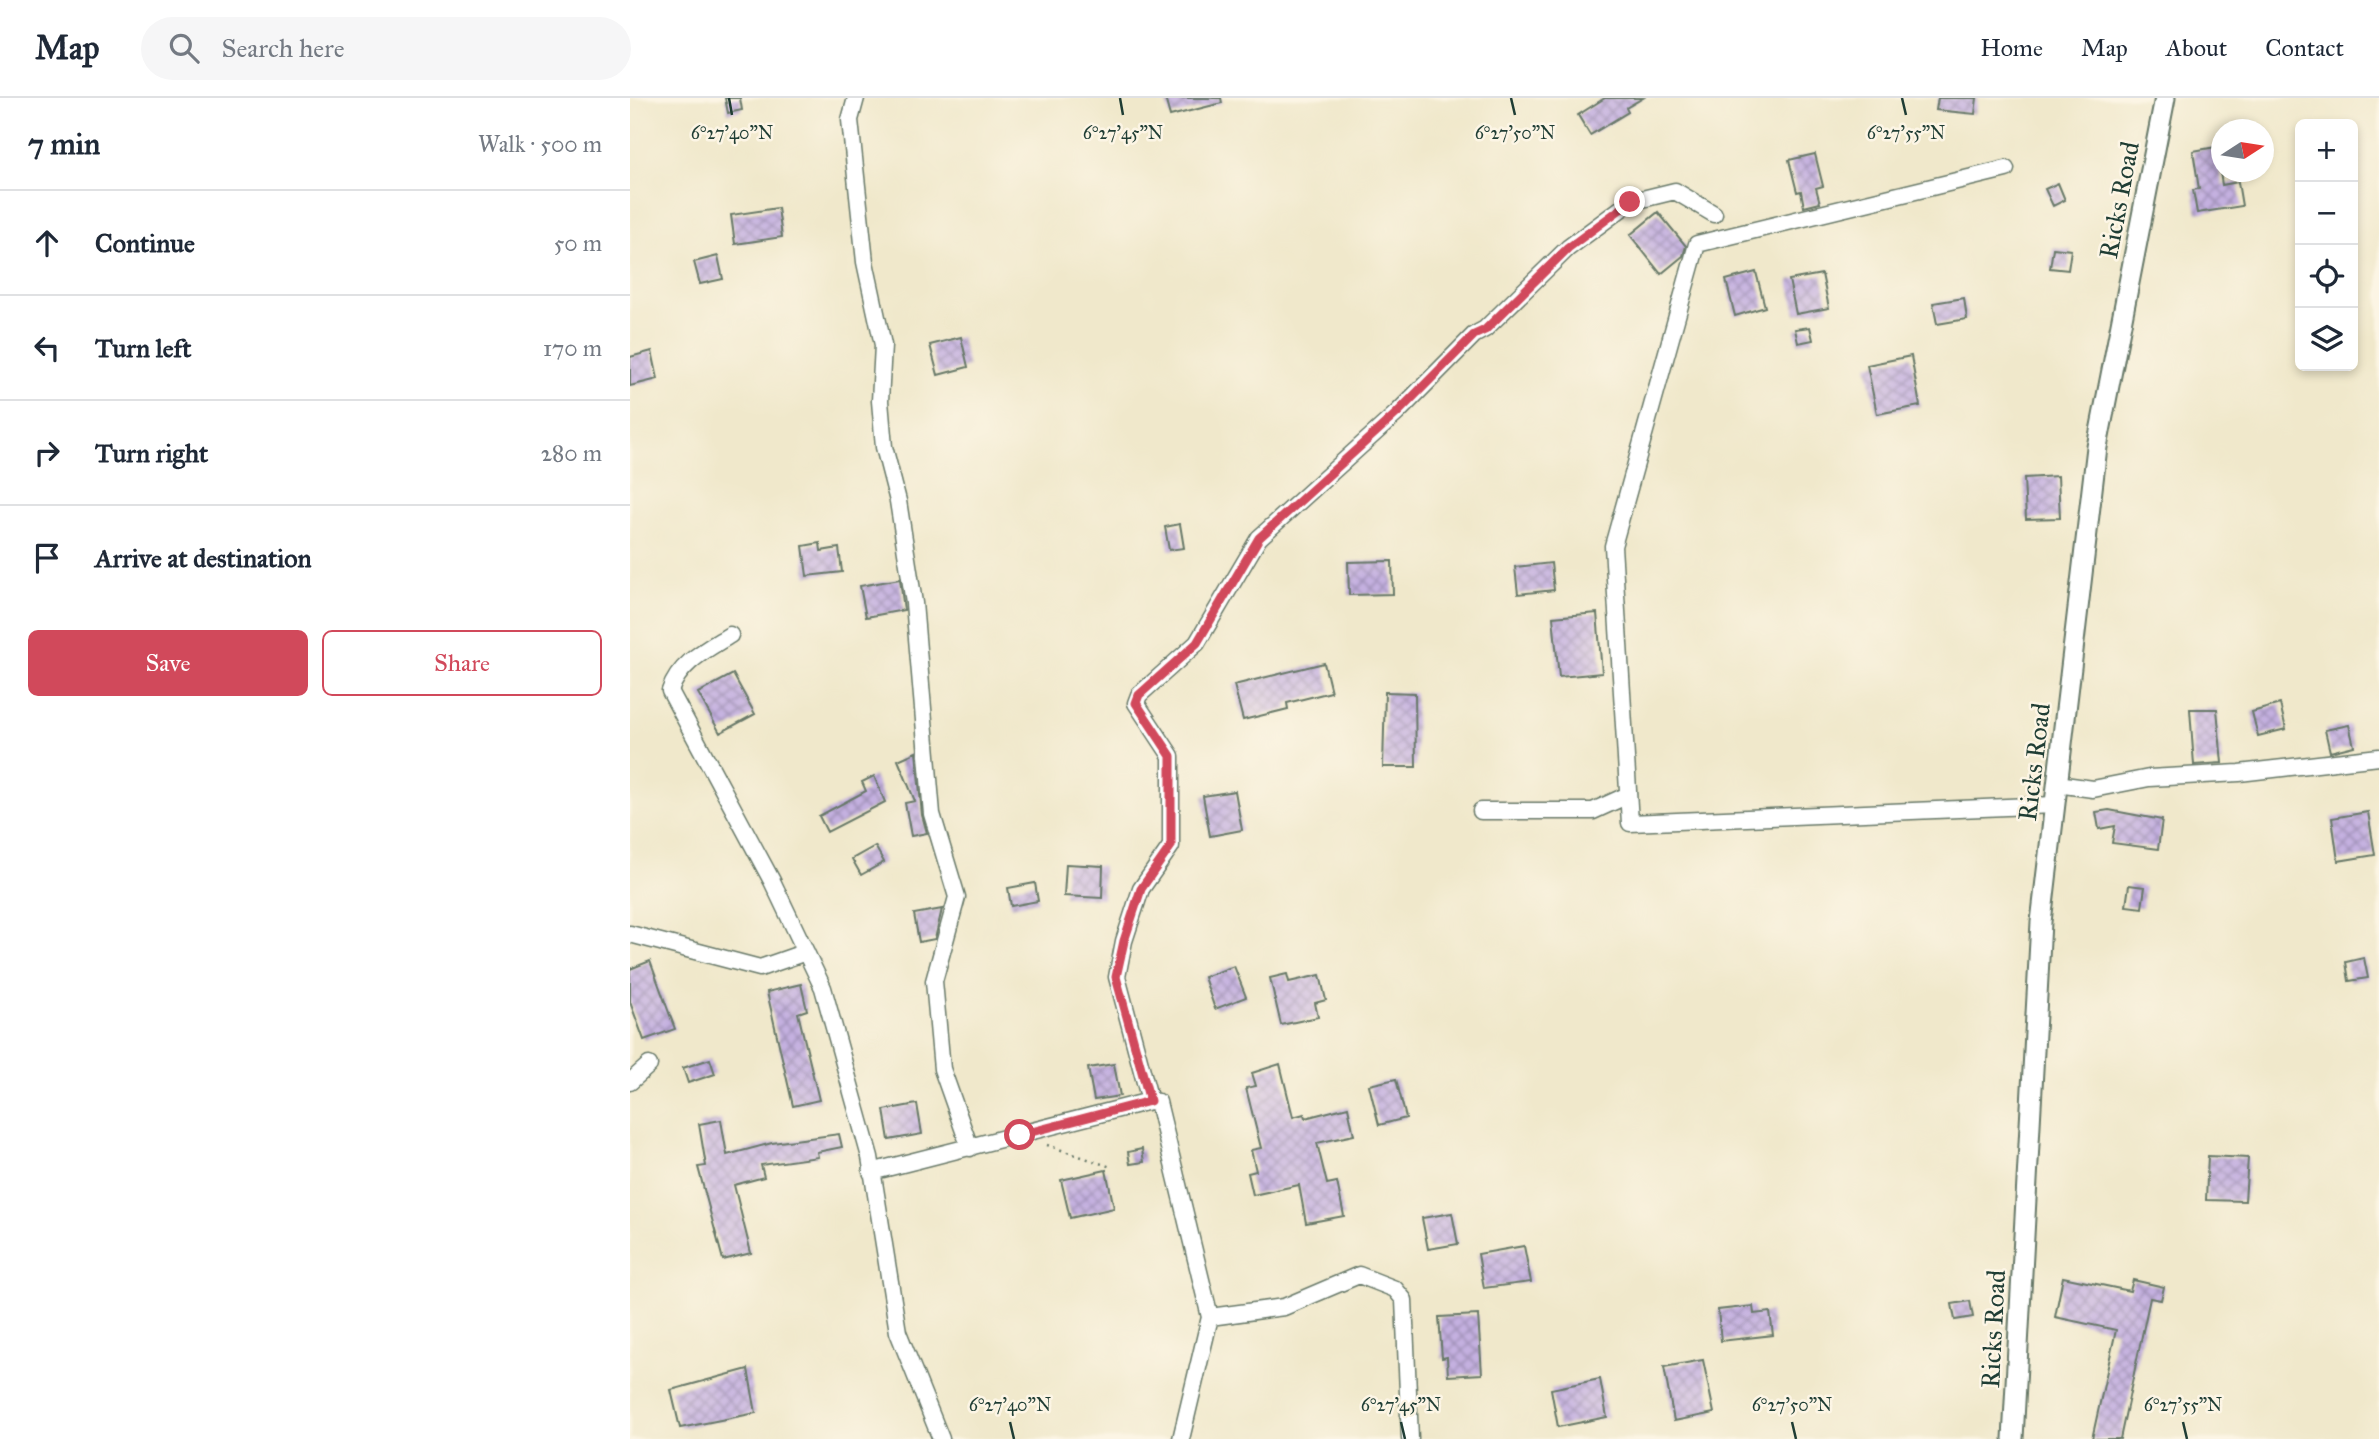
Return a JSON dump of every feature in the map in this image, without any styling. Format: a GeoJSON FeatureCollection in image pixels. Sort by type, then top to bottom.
{"type":"FeatureCollection","features":[{"type":"Feature","properties":{"kind":"street"},"geometry":{"type":"LineString","coordinates":[[856,98],[850,120],[865,262],[883,345],[880,401],[884,447],[898,501],[914,603],[932,814],[957,897],[934,981],[942,1069],[970,1147]]}},
{"type":"Feature","properties":{"kind":"street","name":"Ricks Road"},"geometry":{"type":"LineString","coordinates":[[2013,1439],[2041,922],[2097,447],[2165,98]]}},
{"type":"Feature","properties":{"kind":"street"},"geometry":{"type":"LineString","coordinates":[[2006,169],[1697,244],[1613,546],[1630,823],[2055,805]]}},
{"type":"Feature","properties":{"kind":"street"},"geometry":{"type":"LineString","coordinates":[[1150,1101],[1116,977],[1124,941],[1141,889],[1171,846],[1171,756],[1136,703],[1139,695],[1197,643],[1259,538],[1397,413],[1474,335],[1485,330],[1568,248],[1630,202],[1675,191],[1714,214]]}},
{"type":"Feature","properties":{"kind":"street"},"geometry":{"type":"LineString","coordinates":[[730,635],[699,654],[677,673],[670,691],[823,988],[866,1143],[898,1332],[941,1439]]}},
{"type":"Feature","properties":{"kind":"street"},"geometry":{"type":"LineString","coordinates":[[2057,784],[2093,789],[2149,778],[2239,774],[2379,757]]}},
{"type":"Feature","properties":{"kind":"street"},"geometry":{"type":"LineString","coordinates":[[1480,811],[1593,811],[1628,795]]}},
{"type":"Feature","properties":{"kind":"street"},"geometry":{"type":"LineString","coordinates":[[630,934],[761,968],[806,952]]}},
{"type":"Feature","properties":{"kind":"street"},"geometry":{"type":"LineString","coordinates":[[630,1082],[649,1065]]}},
{"type":"Feature","properties":{"kind":"street"},"geometry":{"type":"LineString","coordinates":[[871,1172],[1150,1101],[1158,1102],[1210,1317],[1181,1439]]}},
{"type":"Feature","properties":{"kind":"street"},"geometry":{"type":"LineString","coordinates":[[1210,1317],[1284,1307],[1359,1275],[1395,1289],[1404,1300],[1410,1439]]}},
{"type":"Feature","properties":{"kind":"path"},"geometry":{"type":"LineString","coordinates":[[1020,1135],[1111,1167]]}},
{"type":"Feature","properties":{"kind":"building"},"geometry":{"type":"Polygon","coordinates":[[[725,98],[740,98],[742,110],[728,113],[725,98]]]}},
{"type":"Feature","properties":{"kind":"building"},"geometry":{"type":"Polygon","coordinates":[[[1165,98],[1221,98],[1222,103],[1170,116],[1165,98]]]}},
{"type":"Feature","properties":{"kind":"building"},"geometry":{"type":"Polygon","coordinates":[[[1605,98],[1643,98],[1626,108],[1628,112],[1590,135],[1578,115],[1605,98]]]}},
{"type":"Feature","properties":{"kind":"building"},"geometry":{"type":"Polygon","coordinates":[[[1938,98],[1977,98],[1975,114],[1936,110],[1938,98]]]}},
{"type":"Feature","properties":{"kind":"building"},"geometry":{"type":"Polygon","coordinates":[[[2211,148],[2211,182],[2222,182],[2222,185],[2238,182],[2242,206],[2197,213],[2193,190],[2199,189],[2193,151],[2211,148]]]}},
{"type":"Feature","properties":{"kind":"building"},"geometry":{"type":"Polygon","coordinates":[[[1815,154],[1823,186],[1816,188],[1820,203],[1804,207],[1801,191],[1797,192],[1789,160],[1815,154]]]}},
{"type":"Feature","properties":{"kind":"building"},"geometry":{"type":"Polygon","coordinates":[[[2058,183],[2065,200],[2053,206],[2045,189],[2058,183]]]}},
{"type":"Feature","properties":{"kind":"building"},"geometry":{"type":"Polygon","coordinates":[[[778,208],[782,237],[735,244],[731,215],[778,208]]]}},
{"type":"Feature","properties":{"kind":"building"},"geometry":{"type":"Polygon","coordinates":[[[1658,212],[1686,246],[1683,256],[1661,274],[1630,235],[1658,212]]]}},
{"type":"Feature","properties":{"kind":"building"},"geometry":{"type":"Polygon","coordinates":[[[2053,248],[2071,250],[2068,270],[2050,268],[2053,248]]]}},
{"type":"Feature","properties":{"kind":"building"},"geometry":{"type":"Polygon","coordinates":[[[718,256],[723,279],[700,284],[694,262],[718,256]]]}},
{"type":"Feature","properties":{"kind":"building"},"geometry":{"type":"Polygon","coordinates":[[[1756,272],[1765,307],[1735,316],[1726,280],[1756,272]]]}},
{"type":"Feature","properties":{"kind":"building"},"geometry":{"type":"Polygon","coordinates":[[[1822,274],[1829,308],[1796,314],[1789,280],[1822,274]]]}},
{"type":"Feature","properties":{"kind":"building"},"geometry":{"type":"Polygon","coordinates":[[[1964,298],[1967,319],[1937,324],[1933,303],[1964,298]]]}},
{"type":"Feature","properties":{"kind":"building"},"geometry":{"type":"Polygon","coordinates":[[[1810,327],[1813,340],[1798,343],[1795,329],[1810,327]]]}},
{"type":"Feature","properties":{"kind":"building"},"geometry":{"type":"Polygon","coordinates":[[[961,337],[968,367],[938,375],[930,345],[961,337]]]}},
{"type":"Feature","properties":{"kind":"building"},"geometry":{"type":"Polygon","coordinates":[[[652,351],[658,379],[630,386],[630,357],[652,351]]]}},
{"type":"Feature","properties":{"kind":"building"},"geometry":{"type":"Polygon","coordinates":[[[1911,356],[1920,406],[1877,414],[1867,365],[1911,356]]]}},
{"type":"Feature","properties":{"kind":"building"},"geometry":{"type":"Polygon","coordinates":[[[2058,476],[2060,518],[2026,519],[2024,478],[2058,476]]]}},
{"type":"Feature","properties":{"kind":"building"},"geometry":{"type":"Polygon","coordinates":[[[1180,524],[1184,548],[1169,550],[1165,527],[1180,524]]]}},
{"type":"Feature","properties":{"kind":"building"},"geometry":{"type":"Polygon","coordinates":[[[820,543],[821,551],[839,548],[842,572],[807,576],[803,546],[820,543]]]}},
{"type":"Feature","properties":{"kind":"building"},"geometry":{"type":"Polygon","coordinates":[[[1392,561],[1393,594],[1349,595],[1348,562],[1392,561]]]}},
{"type":"Feature","properties":{"kind":"building"},"geometry":{"type":"Polygon","coordinates":[[[1551,563],[1554,590],[1518,594],[1515,567],[1551,563]]]}},
{"type":"Feature","properties":{"kind":"building"},"geometry":{"type":"Polygon","coordinates":[[[900,579],[904,610],[866,617],[860,586],[900,579]]]}},
{"type":"Feature","properties":{"kind":"building"},"geometry":{"type":"Polygon","coordinates":[[[1597,613],[1602,673],[1559,677],[1553,617],[1597,613]]]}},
{"type":"Feature","properties":{"kind":"building"},"geometry":{"type":"Polygon","coordinates":[[[1324,663],[1331,692],[1287,703],[1288,709],[1243,720],[1234,685],[1324,663]]]}},
{"type":"Feature","properties":{"kind":"building"},"geometry":{"type":"Polygon","coordinates":[[[733,674],[755,714],[720,733],[698,693],[733,674]]]}},
{"type":"Feature","properties":{"kind":"building"},"geometry":{"type":"Polygon","coordinates":[[[1385,692],[1415,693],[1416,767],[1383,767],[1385,692]]]}},
{"type":"Feature","properties":{"kind":"building"},"geometry":{"type":"Polygon","coordinates":[[[2280,704],[2286,729],[2258,736],[2252,712],[2280,704]]]}},
{"type":"Feature","properties":{"kind":"building"},"geometry":{"type":"Polygon","coordinates":[[[2190,709],[2217,709],[2222,763],[2194,765],[2190,709]]]}},
{"type":"Feature","properties":{"kind":"building"},"geometry":{"type":"Polygon","coordinates":[[[2349,725],[2354,746],[2330,752],[2325,730],[2349,725]]]}},
{"type":"Feature","properties":{"kind":"building"},"geometry":{"type":"Polygon","coordinates":[[[916,752],[922,815],[927,833],[911,836],[905,803],[915,801],[898,760],[916,752]]]}},
{"type":"Feature","properties":{"kind":"building"},"geometry":{"type":"Polygon","coordinates":[[[874,776],[885,802],[827,832],[819,816],[866,791],[862,782],[874,776]]]}},
{"type":"Feature","properties":{"kind":"building"},"geometry":{"type":"Polygon","coordinates":[[[1235,791],[1242,830],[1210,836],[1203,796],[1235,791]]]}},
{"type":"Feature","properties":{"kind":"building"},"geometry":{"type":"Polygon","coordinates":[[[2109,810],[2162,820],[2158,849],[2112,843],[2115,826],[2099,829],[2096,812],[2109,810]]]}},
{"type":"Feature","properties":{"kind":"building"},"geometry":{"type":"Polygon","coordinates":[[[2368,812],[2375,855],[2338,861],[2332,818],[2368,812]]]}},
{"type":"Feature","properties":{"kind":"building"},"geometry":{"type":"Polygon","coordinates":[[[875,846],[884,862],[861,875],[852,859],[875,846]]]}},
{"type":"Feature","properties":{"kind":"building"},"geometry":{"type":"Polygon","coordinates":[[[1066,864],[1103,866],[1102,898],[1064,896],[1066,864]]]}},
{"type":"Feature","properties":{"kind":"building"},"geometry":{"type":"Polygon","coordinates":[[[1035,883],[1038,901],[1011,906],[1008,888],[1035,883]]]}},
{"type":"Feature","properties":{"kind":"building"},"geometry":{"type":"Polygon","coordinates":[[[2129,885],[2145,887],[2142,908],[2126,906],[2129,885]]]}},
{"type":"Feature","properties":{"kind":"building"},"geometry":{"type":"Polygon","coordinates":[[[942,909],[935,939],[919,942],[914,914],[942,909]]]}},
{"type":"Feature","properties":{"kind":"building"},"geometry":{"type":"Polygon","coordinates":[[[2364,958],[2368,978],[2349,981],[2346,962],[2364,958]]]}},
{"type":"Feature","properties":{"kind":"building"},"geometry":{"type":"Polygon","coordinates":[[[650,961],[675,1029],[644,1040],[630,1002],[630,969],[650,961]]]}},
{"type":"Feature","properties":{"kind":"building"},"geometry":{"type":"Polygon","coordinates":[[[1234,966],[1246,997],[1215,1009],[1204,977],[1234,966]]]}},
{"type":"Feature","properties":{"kind":"building"},"geometry":{"type":"Polygon","coordinates":[[[1287,974],[1289,982],[1320,975],[1326,1000],[1315,1003],[1318,1017],[1281,1025],[1270,978],[1287,974]]]}},
{"type":"Feature","properties":{"kind":"building"},"geometry":{"type":"Polygon","coordinates":[[[801,984],[807,1010],[798,1013],[819,1100],[793,1106],[767,992],[801,984]]]}},
{"type":"Feature","properties":{"kind":"building"},"geometry":{"type":"Polygon","coordinates":[[[710,1059],[715,1074],[688,1083],[683,1068],[710,1059]]]}},
{"type":"Feature","properties":{"kind":"building"},"geometry":{"type":"Polygon","coordinates":[[[1114,1064],[1120,1096],[1094,1100],[1088,1068],[1114,1064]]]}},
{"type":"Feature","properties":{"kind":"building"},"geometry":{"type":"Polygon","coordinates":[[[1280,1064],[1293,1117],[1304,1114],[1305,1118],[1348,1107],[1354,1135],[1317,1143],[1327,1184],[1337,1182],[1344,1216],[1306,1223],[1299,1185],[1253,1195],[1248,1173],[1256,1171],[1251,1150],[1261,1148],[1246,1088],[1256,1086],[1252,1073],[1280,1064]]]}},
{"type":"Feature","properties":{"kind":"building"},"geometry":{"type":"Polygon","coordinates":[[[1396,1079],[1406,1118],[1379,1125],[1369,1085],[1396,1079]]]}},
{"type":"Feature","properties":{"kind":"building"},"geometry":{"type":"Polygon","coordinates":[[[917,1104],[922,1134],[889,1140],[884,1110],[917,1104]]]}},
{"type":"Feature","properties":{"kind":"building"},"geometry":{"type":"Polygon","coordinates":[[[721,1120],[727,1155],[772,1143],[839,1134],[842,1147],[817,1152],[818,1157],[761,1165],[764,1177],[734,1185],[751,1253],[723,1260],[698,1167],[706,1166],[699,1124],[721,1120]]]}},
{"type":"Feature","properties":{"kind":"building"},"geometry":{"type":"Polygon","coordinates":[[[1142,1149],[1144,1162],[1130,1164],[1128,1152],[1142,1149]]]}},
{"type":"Feature","properties":{"kind":"building"},"geometry":{"type":"Polygon","coordinates":[[[2208,1156],[2248,1158],[2245,1201],[2206,1200],[2208,1156]]]}},
{"type":"Feature","properties":{"kind":"building"},"geometry":{"type":"Polygon","coordinates":[[[1106,1170],[1114,1208],[1070,1218],[1061,1180],[1106,1170]]]}},
{"type":"Feature","properties":{"kind":"building"},"geometry":{"type":"Polygon","coordinates":[[[1452,1213],[1458,1244],[1428,1249],[1422,1218],[1452,1213]]]}},
{"type":"Feature","properties":{"kind":"building"},"geometry":{"type":"Polygon","coordinates":[[[1524,1246],[1531,1282],[1484,1288],[1478,1254],[1524,1246]]]}},
{"type":"Feature","properties":{"kind":"building"},"geometry":{"type":"Polygon","coordinates":[[[2063,1277],[2130,1291],[2133,1280],[2164,1287],[2161,1300],[2150,1298],[2120,1439],[2092,1439],[2116,1330],[2055,1317],[2063,1277]]]}},
{"type":"Feature","properties":{"kind":"building"},"geometry":{"type":"Polygon","coordinates":[[[1970,1301],[1973,1317],[1955,1320],[1952,1304],[1970,1301]]]}},
{"type":"Feature","properties":{"kind":"building"},"geometry":{"type":"Polygon","coordinates":[[[1753,1306],[1754,1314],[1770,1312],[1773,1335],[1721,1341],[1718,1310],[1753,1306]]]}},
{"type":"Feature","properties":{"kind":"building"},"geometry":{"type":"Polygon","coordinates":[[[1478,1315],[1482,1374],[1448,1376],[1447,1357],[1442,1358],[1439,1317],[1478,1315]]]}},
{"type":"Feature","properties":{"kind":"building"},"geometry":{"type":"Polygon","coordinates":[[[1703,1360],[1714,1413],[1674,1421],[1664,1367],[1703,1360]]]}},
{"type":"Feature","properties":{"kind":"building"},"geometry":{"type":"Polygon","coordinates":[[[748,1369],[756,1413],[680,1428],[671,1390],[748,1369]]]}},
{"type":"Feature","properties":{"kind":"building"},"geometry":{"type":"Polygon","coordinates":[[[1600,1379],[1607,1417],[1558,1427],[1551,1389],[1600,1379]]]}},
{"type":"Feature","properties":{"kind":"route"},"geometry":{"type":"LineString","coordinates":[[1020,1135],[1150,1101],[1116,977],[1124,941],[1141,889],[1171,846],[1171,756],[1136,703],[1139,695],[1197,643],[1259,538],[1397,413],[1474,335],[1485,330],[1568,248],[1630,202]]}}]}
